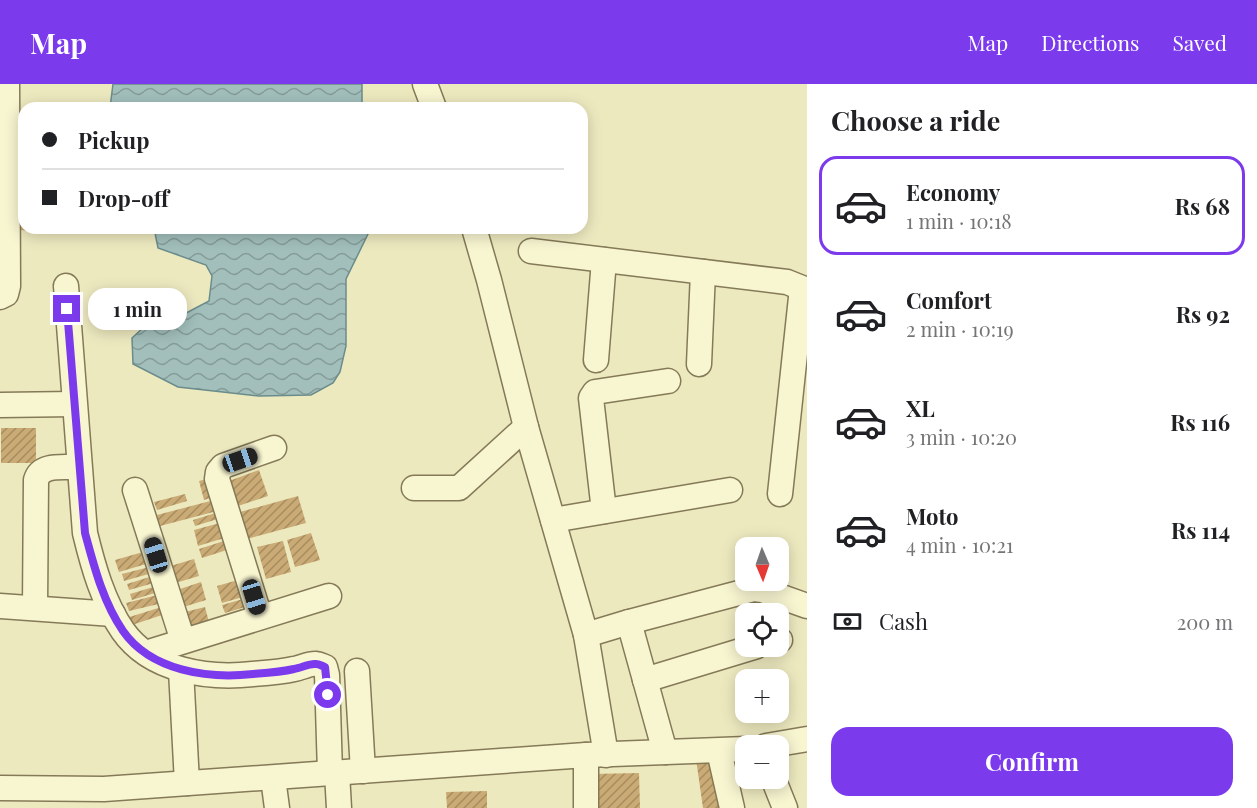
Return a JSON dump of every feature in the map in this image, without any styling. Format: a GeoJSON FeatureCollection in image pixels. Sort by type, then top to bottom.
{"type":"FeatureCollection","features":[{"type":"Feature","properties":{"kind":"street"},"geometry":{"type":"LineString","coordinates":[[0,297],[6,294],[8,286],[7,84]]}},
{"type":"Feature","properties":{"kind":"street"},"geometry":{"type":"LineString","coordinates":[[424,84],[432,102]]}},
{"type":"Feature","properties":{"kind":"street"},"geometry":{"type":"LineString","coordinates":[[476,234],[526,427],[586,635],[596,755],[586,808]]}},
{"type":"Feature","properties":{"kind":"street"},"geometry":{"type":"LineString","coordinates":[[531,251],[787,282],[802,288],[797,426],[780,494]]}},
{"type":"Feature","properties":{"kind":"street"},"geometry":{"type":"LineString","coordinates":[[596,360],[604,260]]}},
{"type":"Feature","properties":{"kind":"street"},"geometry":{"type":"LineString","coordinates":[[699,364],[703,272]]}},
{"type":"Feature","properties":{"kind":"street"},"geometry":{"type":"LineString","coordinates":[[66,286],[85,533],[93,565],[113,614],[124,633],[146,653],[181,670],[209,674],[250,675],[315,664],[325,667],[333,773],[339,808]]}},
{"type":"Feature","properties":{"kind":"street"},"geometry":{"type":"LineString","coordinates":[[604,511],[591,398],[595,392],[668,381]]}},
{"type":"Feature","properties":{"kind":"street"},"geometry":{"type":"LineString","coordinates":[[0,405],[74,404]]}},
{"type":"Feature","properties":{"kind":"street"},"geometry":{"type":"LineString","coordinates":[[414,488],[459,488],[526,427]]}},
{"type":"Feature","properties":{"kind":"street"},"geometry":{"type":"LineString","coordinates":[[260,617],[217,479],[218,472],[223,466],[274,448]]}},
{"type":"Feature","properties":{"kind":"street"},"geometry":{"type":"LineString","coordinates":[[34,608],[38,473],[43,469],[80,467]]}},
{"type":"Feature","properties":{"kind":"street"},"geometry":{"type":"LineString","coordinates":[[135,490],[183,641]]}},
{"type":"Feature","properties":{"kind":"street"},"geometry":{"type":"LineString","coordinates":[[554,520],[730,490]]}},
{"type":"Feature","properties":{"kind":"street"},"geometry":{"type":"LineString","coordinates":[[586,635],[754,589],[807,606]]}},
{"type":"Feature","properties":{"kind":"street"},"geometry":{"type":"LineString","coordinates":[[146,653],[329,596]]}},
{"type":"Feature","properties":{"kind":"street"},"geometry":{"type":"LineString","coordinates":[[0,606],[113,614]]}},
{"type":"Feature","properties":{"kind":"street"},"geometry":{"type":"LineString","coordinates":[[629,622],[664,752]]}},
{"type":"Feature","properties":{"kind":"street"},"geometry":{"type":"LineString","coordinates":[[645,680],[735,653]]}},
{"type":"Feature","properties":{"kind":"street"},"geometry":{"type":"LineString","coordinates":[[181,670],[187,783]]}},
{"type":"Feature","properties":{"kind":"street"},"geometry":{"type":"LineString","coordinates":[[357,671],[363,771]]}},
{"type":"Feature","properties":{"kind":"street"},"geometry":{"type":"LineString","coordinates":[[789,742],[807,739]]}},
{"type":"Feature","properties":{"kind":"street"},"geometry":{"type":"LineString","coordinates":[[0,788],[104,789],[596,755],[735,750]]}},
{"type":"Feature","properties":{"kind":"street"},"geometry":{"type":"LineString","coordinates":[[719,751],[732,808]]}},
{"type":"Feature","properties":{"kind":"street"},"geometry":{"type":"LineString","coordinates":[[273,778],[277,808]]}},
{"type":"Feature","properties":{"kind":"street"},"geometry":{"type":"LineString","coordinates":[[74,808],[104,789]]}},
{"type":"Feature","properties":{"kind":"street"},"geometry":{"type":"LineString","coordinates":[[777,789],[785,808]]}},
{"type":"Feature","properties":{"kind":"water"},"geometry":{"type":"Polygon","coordinates":[[[113,84],[362,84],[362,102],[111,102],[113,84]]]}},
{"type":"Feature","properties":{"kind":"water"},"geometry":{"type":"Polygon","coordinates":[[[155,234],[368,234],[346,279],[346,346],[340,372],[333,383],[311,395],[259,396],[178,387],[133,364],[132,338],[144,327],[173,320],[209,301],[212,276],[206,265],[158,248],[155,234]]]}},
{"type":"Feature","properties":{"kind":"building"},"geometry":{"type":"Polygon","coordinates":[[[15,117],[18,117],[18,142],[16,142],[15,117]]]}},
{"type":"Feature","properties":{"kind":"building"},"geometry":{"type":"Polygon","coordinates":[[[1,428],[36,428],[36,463],[1,463],[1,428]]]}},
{"type":"Feature","properties":{"kind":"building"},"geometry":{"type":"Polygon","coordinates":[[[259,470],[268,496],[238,506],[229,481],[259,470]]]}},
{"type":"Feature","properties":{"kind":"building"},"geometry":{"type":"Polygon","coordinates":[[[214,477],[219,495],[204,500],[199,481],[214,477]]]}},
{"type":"Feature","properties":{"kind":"building"},"geometry":{"type":"Polygon","coordinates":[[[185,494],[187,501],[157,510],[154,502],[185,494]]]}},
{"type":"Feature","properties":{"kind":"building"},"geometry":{"type":"Polygon","coordinates":[[[298,496],[306,523],[247,539],[240,512],[298,496]]]}},
{"type":"Feature","properties":{"kind":"building"},"geometry":{"type":"Polygon","coordinates":[[[218,499],[221,510],[160,526],[157,515],[218,499]]]}},
{"type":"Feature","properties":{"kind":"building"},"geometry":{"type":"Polygon","coordinates":[[[222,511],[224,517],[195,526],[193,520],[222,511]]]}},
{"type":"Feature","properties":{"kind":"building"},"geometry":{"type":"Polygon","coordinates":[[[227,521],[231,536],[198,546],[194,530],[227,521]]]}},
{"type":"Feature","properties":{"kind":"building"},"geometry":{"type":"Polygon","coordinates":[[[311,533],[320,560],[295,567],[287,540],[311,533]]]}},
{"type":"Feature","properties":{"kind":"building"},"geometry":{"type":"Polygon","coordinates":[[[227,540],[230,549],[202,558],[199,549],[227,540]]]}},
{"type":"Feature","properties":{"kind":"building"},"geometry":{"type":"Polygon","coordinates":[[[283,541],[291,572],[266,579],[257,547],[283,541]]]}},
{"type":"Feature","properties":{"kind":"building"},"geometry":{"type":"Polygon","coordinates":[[[150,550],[153,562],[119,572],[115,560],[150,550]]]}},
{"type":"Feature","properties":{"kind":"building"},"geometry":{"type":"Polygon","coordinates":[[[194,559],[199,576],[172,584],[167,567],[194,559]]]}},
{"type":"Feature","properties":{"kind":"building"},"geometry":{"type":"Polygon","coordinates":[[[157,565],[159,571],[124,581],[122,574],[157,565]]]}},
{"type":"Feature","properties":{"kind":"building"},"geometry":{"type":"Polygon","coordinates":[[[159,574],[161,581],[129,590],[127,584],[159,574]]]}},
{"type":"Feature","properties":{"kind":"building"},"geometry":{"type":"Polygon","coordinates":[[[245,578],[250,595],[222,603],[217,586],[245,578]]]}},
{"type":"Feature","properties":{"kind":"building"},"geometry":{"type":"Polygon","coordinates":[[[201,582],[206,600],[180,608],[174,591],[201,582]]]}},
{"type":"Feature","properties":{"kind":"building"},"geometry":{"type":"Polygon","coordinates":[[[163,584],[165,590],[132,600],[130,594],[163,584]]]}},
{"type":"Feature","properties":{"kind":"building"},"geometry":{"type":"Polygon","coordinates":[[[165,593],[167,602],[129,611],[126,603],[165,593]]]}},
{"type":"Feature","properties":{"kind":"building"},"geometry":{"type":"Polygon","coordinates":[[[250,597],[252,605],[225,613],[222,605],[250,597]]]}},
{"type":"Feature","properties":{"kind":"building"},"geometry":{"type":"Polygon","coordinates":[[[168,605],[168,613],[126,627],[123,619],[168,605]]]}},
{"type":"Feature","properties":{"kind":"building"},"geometry":{"type":"Polygon","coordinates":[[[205,607],[210,626],[187,632],[181,613],[205,607]]]}},
{"type":"Feature","properties":{"kind":"building"},"geometry":{"type":"Polygon","coordinates":[[[715,756],[722,808],[703,808],[696,759],[715,756]]]}},
{"type":"Feature","properties":{"kind":"building"},"geometry":{"type":"Polygon","coordinates":[[[639,773],[640,808],[592,808],[591,774],[639,773]]]}},
{"type":"Feature","properties":{"kind":"building"},"geometry":{"type":"Polygon","coordinates":[[[487,791],[487,808],[447,808],[446,792],[487,791]]]}},
{"type":"Feature","properties":{"kind":"route"},"geometry":{"type":"LineString","coordinates":[[67,309],[85,533],[93,565],[107,602],[124,633],[148,654],[180,670],[209,674],[250,675],[315,664],[325,667],[328,695]]}}]}
